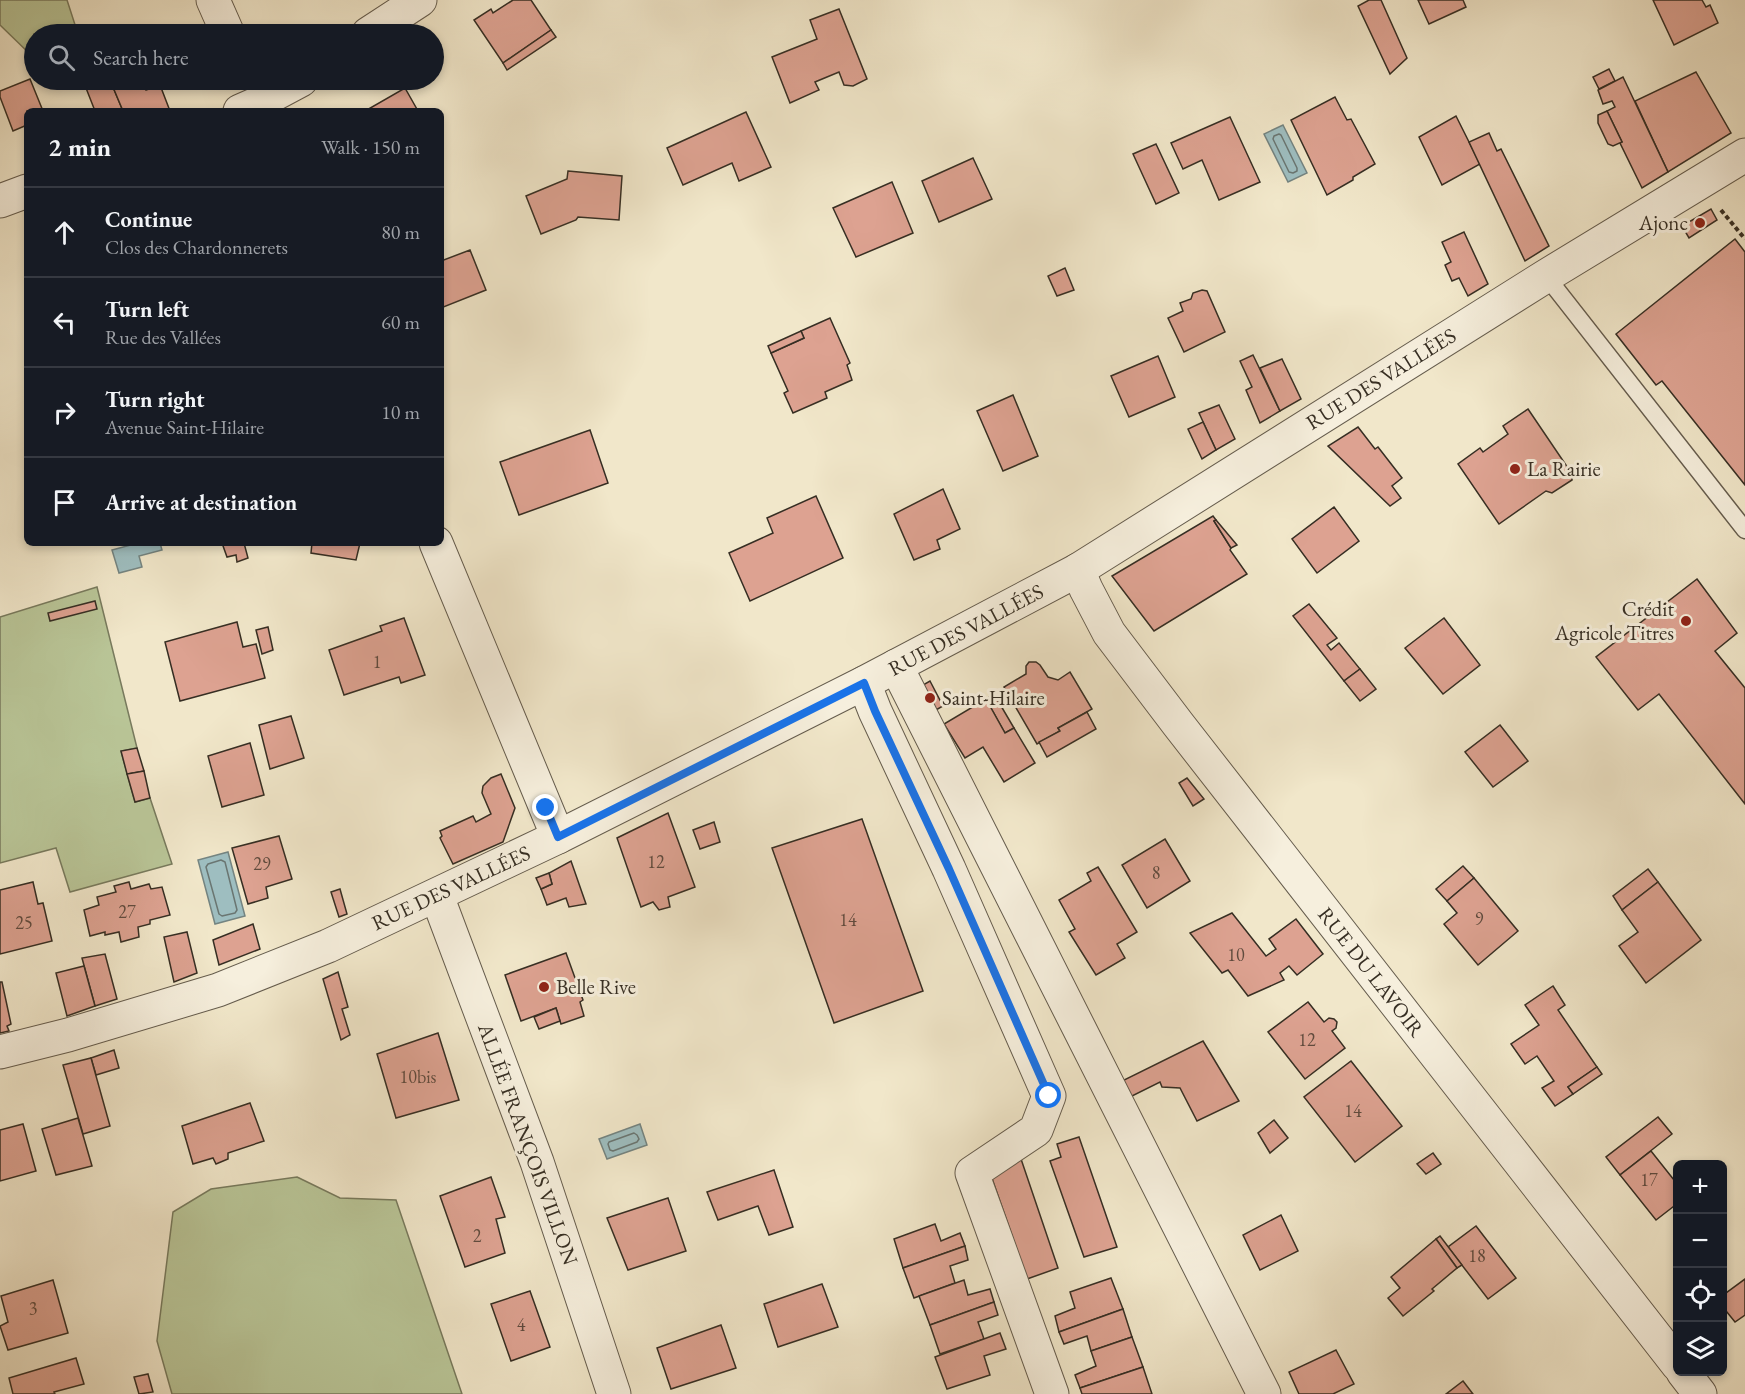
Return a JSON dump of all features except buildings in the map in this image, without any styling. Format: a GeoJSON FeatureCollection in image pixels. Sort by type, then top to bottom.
{"type":"FeatureCollection","features":[{"type":"Feature","properties":{"kind":"street"},"geometry":{"type":"LineString","coordinates":[[213,0],[224,24]]}},
{"type":"Feature","properties":{"kind":"street"},"geometry":{"type":"LineString","coordinates":[[383,24],[420,0]]}},
{"type":"Feature","properties":{"kind":"street"},"geometry":{"type":"LineString","coordinates":[[250,101],[277,90]]}},
{"type":"Feature","properties":{"kind":"street","name":"RUE DES VALLÉES"},"geometry":{"type":"LineString","coordinates":[[0,1052],[68,1035],[218,990],[328,946],[558,837],[864,683],[1078,570],[1546,276],[1745,155]]}},
{"type":"Feature","properties":{"kind":"street"},"geometry":{"type":"LineString","coordinates":[[0,201],[24,192]]}},
{"type":"Feature","properties":{"kind":"street"},"geometry":{"type":"LineString","coordinates":[[437,546],[558,837]]}},
{"type":"Feature","properties":{"kind":"street","name":"RUE DU LAVOIR"},"geometry":{"type":"LineString","coordinates":[[1078,570],[1109,633],[1673,1360]]}},
{"type":"Feature","properties":{"kind":"street"},"geometry":{"type":"LineString","coordinates":[[896,666],[1264,1394]]}},
{"type":"Feature","properties":{"kind":"street"},"geometry":{"type":"LineString","coordinates":[[864,683],[1049,1096],[1036,1130],[972,1173],[1052,1394]]}},
{"type":"Feature","properties":{"kind":"street","name":"ALLÉE FRANÇOIS VILLON"},"geometry":{"type":"LineString","coordinates":[[437,896],[537,1162],[614,1394]]}},
{"type":"Feature","properties":{"kind":"street"},"geometry":{"type":"LineString","coordinates":[[1687,1376],[1700,1394]]}},
{"type":"Feature","properties":{"kind":"lane"},"geometry":{"type":"LineString","coordinates":[[1546,276],[1745,530]]}},
{"type":"Feature","properties":{"kind":"green space"},"geometry":{"type":"Polygon","coordinates":[[[0,0],[67,0],[75,24],[24,24],[24,48],[0,25],[0,0]]]}},
{"type":"Feature","properties":{"kind":"green space"},"geometry":{"type":"Polygon","coordinates":[[[97,587],[137,748],[121,751],[135,802],[150,798],[172,864],[70,892],[56,848],[0,863],[0,617],[97,587]]]}},
{"type":"Feature","properties":{"kind":"green space"},"geometry":{"type":"Polygon","coordinates":[[[297,1177],[340,1198],[396,1200],[462,1394],[172,1394],[157,1341],[173,1212],[211,1189],[297,1177]]]}},
{"type":"Feature","properties":{"kind":"water"},"geometry":{"type":"Polygon","coordinates":[[[1283,125],[1307,173],[1288,182],[1264,134],[1283,125]]]}},
{"type":"Feature","properties":{"kind":"water"},"geometry":{"type":"Polygon","coordinates":[[[127,546],[161,546],[162,550],[139,556],[142,567],[119,573],[112,550],[127,546]]]}},
{"type":"Feature","properties":{"kind":"water"},"geometry":{"type":"Polygon","coordinates":[[[228,852],[245,916],[215,924],[198,860],[228,852]]]}},
{"type":"Feature","properties":{"kind":"water"},"geometry":{"type":"Polygon","coordinates":[[[640,1124],[647,1145],[607,1159],[599,1139],[640,1124]]]}},
{"type":"Feature","properties":{"kind":"place","name":"Ajonc"},"geometry":{"type":"Point","coordinates":[1700,223]}},
{"type":"Feature","properties":{"kind":"place","name":"La Rairie"},"geometry":{"type":"Point","coordinates":[1515,469]}},
{"type":"Feature","properties":{"kind":"place","name":"Crédit Agricole Titres"},"geometry":{"type":"Point","coordinates":[1686,621]}},
{"type":"Feature","properties":{"kind":"place","name":"Saint-Hilaire"},"geometry":{"type":"Point","coordinates":[930,698]}},
{"type":"Feature","properties":{"kind":"place","name":"Belle Rive"},"geometry":{"type":"Point","coordinates":[544,987]}},
{"type":"Feature","properties":{"kind":"route"},"geometry":{"type":"LineString","coordinates":[[546,808],[558,837],[864,683],[1049,1096]]}}]}
